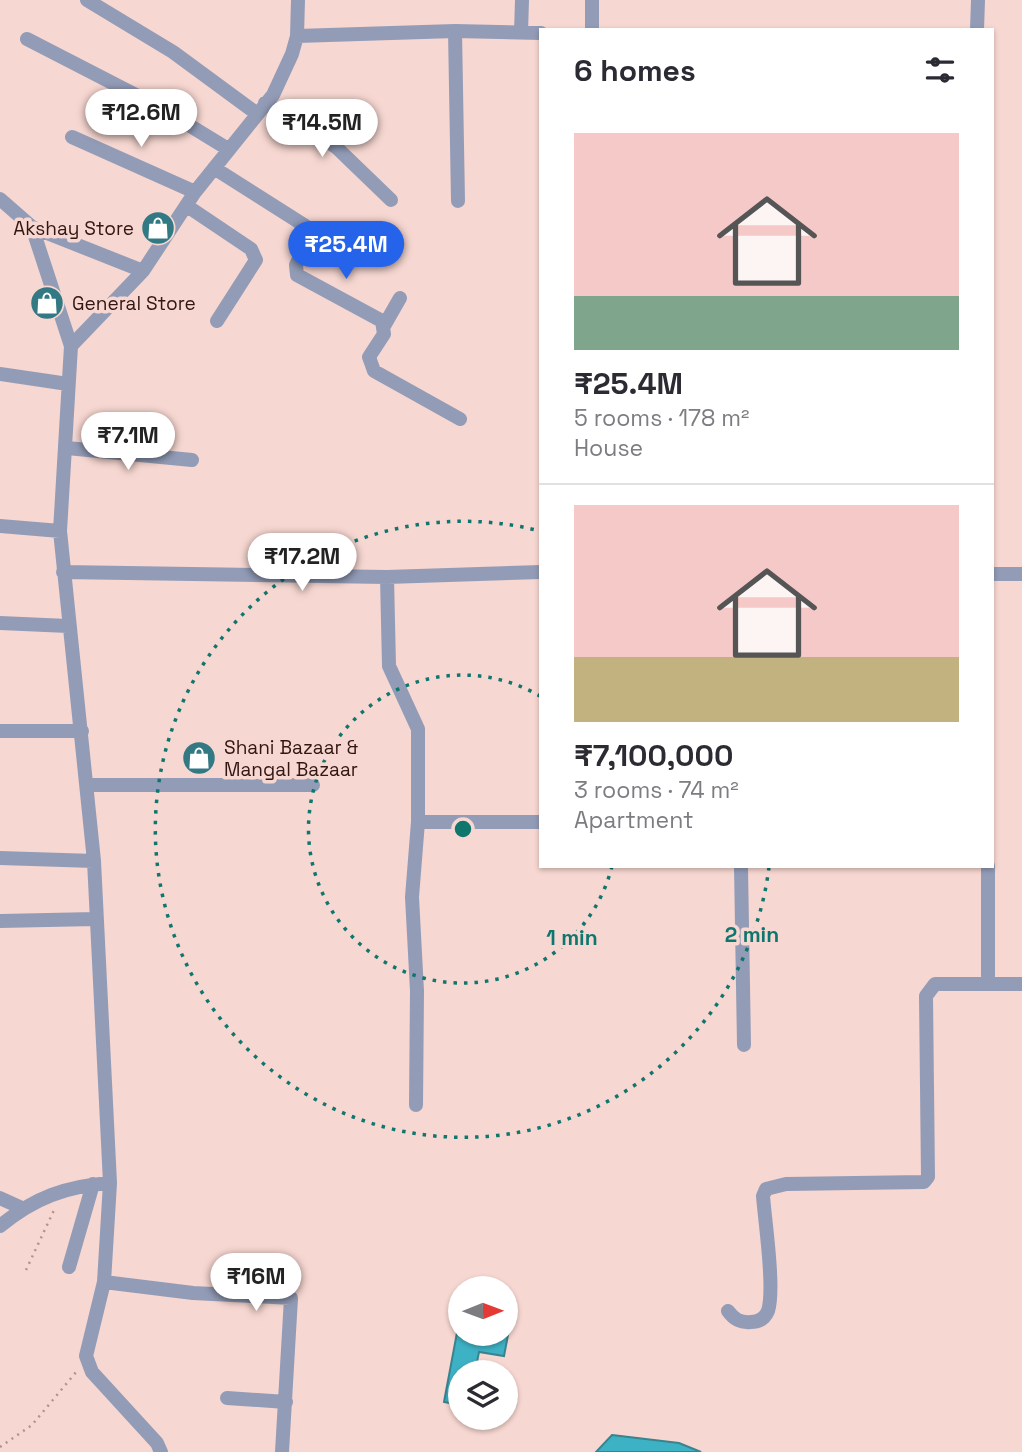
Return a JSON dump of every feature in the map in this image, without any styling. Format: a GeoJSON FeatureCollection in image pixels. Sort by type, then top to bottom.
{"type":"FeatureCollection","features":[{"type":"Feature","properties":{"kind":"street"},"geometry":{"type":"LineString","coordinates":[[87,0],[261,108],[336,148],[391,200]]}},
{"type":"Feature","properties":{"kind":"street"},"geometry":{"type":"LineString","coordinates":[[71,345],[143,271],[195,192],[284,75],[297,36],[298,0]]}},
{"type":"Feature","properties":{"kind":"street"},"geometry":{"type":"LineString","coordinates":[[521,33],[522,0]]}},
{"type":"Feature","properties":{"kind":"street"},"geometry":{"type":"LineString","coordinates":[[592,28],[593,0]]}},
{"type":"Feature","properties":{"kind":"street"},"geometry":{"type":"LineString","coordinates":[[976,28],[978,0]]}},
{"type":"Feature","properties":{"kind":"street"},"geometry":{"type":"LineString","coordinates":[[297,36],[455,31],[539,33]]}},
{"type":"Feature","properties":{"kind":"street"},"geometry":{"type":"LineString","coordinates":[[455,31],[458,201]]}},
{"type":"Feature","properties":{"kind":"street"},"geometry":{"type":"LineString","coordinates":[[27,39],[161,108],[228,149]]}},
{"type":"Feature","properties":{"kind":"street"},"geometry":{"type":"LineString","coordinates":[[72,137],[195,192]]}},
{"type":"Feature","properties":{"kind":"street"},"geometry":{"type":"LineString","coordinates":[[214,168],[307,227],[310,236],[296,265],[297,275],[382,321],[384,334],[369,357],[374,371],[460,419]]}},
{"type":"Feature","properties":{"kind":"street"},"geometry":{"type":"LineString","coordinates":[[0,199],[32,226],[143,271]]}},
{"type":"Feature","properties":{"kind":"street"},"geometry":{"type":"LineString","coordinates":[[187,206],[251,249],[255,255],[256,260],[217,321]]}},
{"type":"Feature","properties":{"kind":"street"},"geometry":{"type":"LineString","coordinates":[[32,226],[71,345],[60,531],[94,861],[110,1183],[104,1282],[86,1356],[92,1372],[157,1443],[161,1452]]}},
{"type":"Feature","properties":{"kind":"street"},"geometry":{"type":"LineString","coordinates":[[384,326],[400,298]]}},
{"type":"Feature","properties":{"kind":"street"},"geometry":{"type":"LineString","coordinates":[[0,374],[68,384]]}},
{"type":"Feature","properties":{"kind":"street"},"geometry":{"type":"LineString","coordinates":[[67,448],[192,460]]}},
{"type":"Feature","properties":{"kind":"street"},"geometry":{"type":"LineString","coordinates":[[0,526],[60,531]]}},
{"type":"Feature","properties":{"kind":"street"},"geometry":{"type":"LineString","coordinates":[[63,572],[387,577],[539,572]]}},
{"type":"Feature","properties":{"kind":"street"},"geometry":{"type":"LineString","coordinates":[[994,573],[1022,574]]}},
{"type":"Feature","properties":{"kind":"street"},"geometry":{"type":"LineString","coordinates":[[387,577],[389,666],[418,729],[418,822],[412,897],[417,991],[416,1105]]}},
{"type":"Feature","properties":{"kind":"street"},"geometry":{"type":"LineString","coordinates":[[0,623],[68,626]]}},
{"type":"Feature","properties":{"kind":"street"},"geometry":{"type":"LineString","coordinates":[[0,731],[82,732]]}},
{"type":"Feature","properties":{"kind":"street"},"geometry":{"type":"LineString","coordinates":[[87,785],[313,785]]}},
{"type":"Feature","properties":{"kind":"street"},"geometry":{"type":"LineString","coordinates":[[418,822],[539,822]]}},
{"type":"Feature","properties":{"kind":"street"},"geometry":{"type":"LineString","coordinates":[[0,858],[94,861]]}},
{"type":"Feature","properties":{"kind":"street"},"geometry":{"type":"LineString","coordinates":[[741,868],[744,1045]]}},
{"type":"Feature","properties":{"kind":"street"},"geometry":{"type":"LineString","coordinates":[[988,868],[988,984]]}},
{"type":"Feature","properties":{"kind":"street"},"geometry":{"type":"LineString","coordinates":[[0,921],[95,919]]}},
{"type":"Feature","properties":{"kind":"street"},"geometry":{"type":"LineString","coordinates":[[728,1311],[733,1318],[747,1322],[763,1318],[767,1313],[769,1283],[763,1196],[766,1189],[786,1184],[923,1182],[928,1177],[927,992],[935,984],[1022,984]]}},
{"type":"Feature","properties":{"kind":"street"},"geometry":{"type":"LineString","coordinates":[[0,1226],[22,1208],[64,1189],[110,1183]]}},
{"type":"Feature","properties":{"kind":"street"},"geometry":{"type":"LineString","coordinates":[[69,1267],[93,1184]]}},
{"type":"Feature","properties":{"kind":"street"},"geometry":{"type":"LineString","coordinates":[[0,1198],[22,1208]]}},
{"type":"Feature","properties":{"kind":"street"},"geometry":{"type":"LineString","coordinates":[[104,1282],[193,1293],[291,1298],[282,1452]]}},
{"type":"Feature","properties":{"kind":"street"},"geometry":{"type":"LineString","coordinates":[[227,1398],[286,1402]]}},
{"type":"Feature","properties":{"kind":"path"},"geometry":{"type":"LineString","coordinates":[[26,1270],[64,1189]]}},
{"type":"Feature","properties":{"kind":"path"},"geometry":{"type":"LineString","coordinates":[[0,1447],[32,1425],[57,1398],[86,1356]]}},
{"type":"Feature","properties":{"kind":"water"},"geometry":{"type":"Polygon","coordinates":[[[454,1346],[506,1346],[504,1356],[479,1352],[477,1360],[452,1360],[454,1346]]]}},
{"type":"Feature","properties":{"kind":"water"},"geometry":{"type":"Polygon","coordinates":[[[448,1381],[448,1403],[444,1402],[448,1381]]]}},
{"type":"Feature","properties":{"kind":"water"},"geometry":{"type":"Polygon","coordinates":[[[612,1435],[679,1443],[701,1452],[596,1452],[612,1435]]]}},
{"type":"Feature","properties":{"kind":"place","name":"Akshay Store"},"geometry":{"type":"Point","coordinates":[158,228]}},
{"type":"Feature","properties":{"kind":"place","name":"General Store"},"geometry":{"type":"Point","coordinates":[47,303]}},
{"type":"Feature","properties":{"kind":"place","name":"Shani Bazaar & Mangal Bazaar"},"geometry":{"type":"Point","coordinates":[199,758]}}]}
